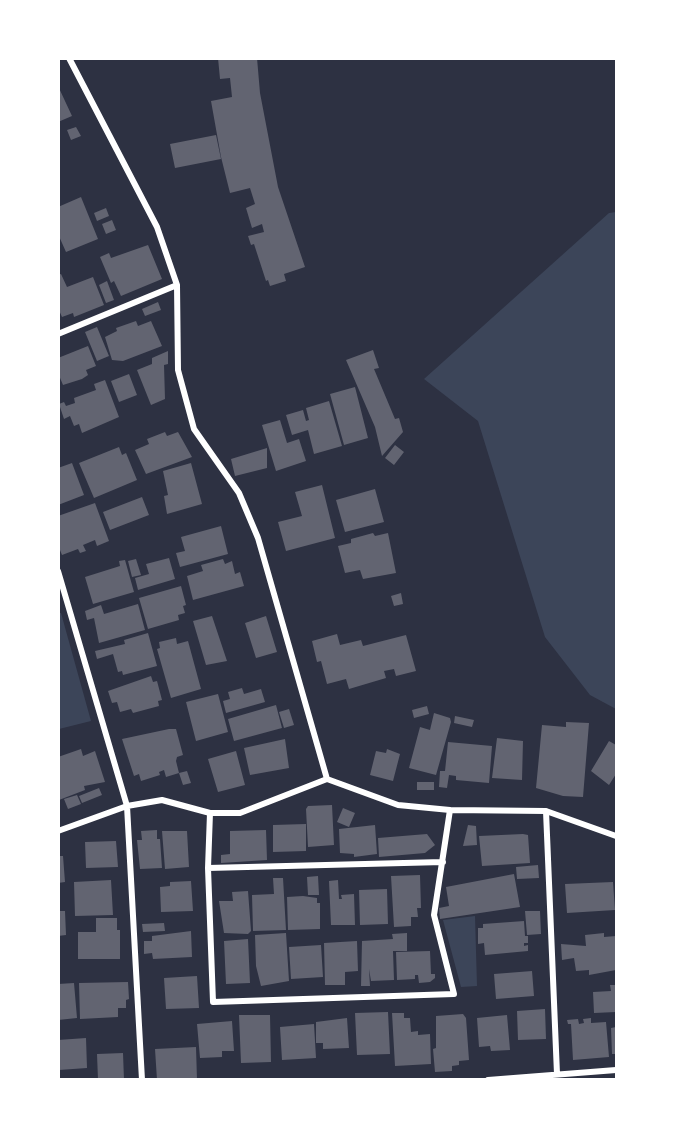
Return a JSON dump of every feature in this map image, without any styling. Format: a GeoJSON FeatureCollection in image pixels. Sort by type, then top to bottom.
{"type":"FeatureCollection","features":[{"type":"Feature","properties":{"kind":"street"},"geometry":{"type":"LineString","coordinates":[[69,58],[157,227],[177,285],[178,370],[194,429],[239,493],[258,538],[327,779]]}},
{"type":"Feature","properties":{"kind":"street"},"geometry":{"type":"LineString","coordinates":[[58,334],[177,285]]}},
{"type":"Feature","properties":{"kind":"street"},"geometry":{"type":"LineString","coordinates":[[58,571],[127,806],[142,1080]]}},
{"type":"Feature","properties":{"kind":"street"},"geometry":{"type":"LineString","coordinates":[[58,831],[127,806],[162,800],[210,813],[240,813],[327,779],[398,805],[450,810],[546,811],[616,836]]}},
{"type":"Feature","properties":{"kind":"street"},"geometry":{"type":"LineString","coordinates":[[210,813],[208,868],[213,1002],[454,994],[434,915],[450,810]]}},
{"type":"Feature","properties":{"kind":"street"},"geometry":{"type":"LineString","coordinates":[[546,811],[557,1074]]}},
{"type":"Feature","properties":{"kind":"street"},"geometry":{"type":"LineString","coordinates":[[208,868],[443,862]]}},
{"type":"Feature","properties":{"kind":"street"},"geometry":{"type":"LineString","coordinates":[[488,1080],[616,1070]]}},
{"type":"Feature","properties":{"kind":"shaded area"},"geometry":{"type":"Polygon","coordinates":[[[616,212],[616,709],[590,695],[545,637],[478,421],[424,379],[609,213],[616,212]]]}},
{"type":"Feature","properties":{"kind":"shaded area"},"geometry":{"type":"Polygon","coordinates":[[[58,613],[61,613],[91,721],[59,729],[58,613]]]}},
{"type":"Feature","properties":{"kind":"shaded area"},"geometry":{"type":"Polygon","coordinates":[[[475,916],[477,986],[461,987],[443,920],[475,916]]]}},
{"type":"Feature","properties":{"kind":"building"},"geometry":{"type":"Polygon","coordinates":[[[218,58],[257,58],[260,93],[278,187],[305,267],[284,274],[286,281],[270,286],[268,280],[266,281],[254,244],[251,245],[248,236],[264,232],[262,224],[252,228],[246,208],[255,204],[250,188],[230,193],[221,157],[211,101],[232,97],[230,78],[220,79],[218,58]]]}},
{"type":"Feature","properties":{"kind":"building"},"geometry":{"type":"Polygon","coordinates":[[[58,86],[72,116],[58,122],[58,86]]]}},
{"type":"Feature","properties":{"kind":"building"},"geometry":{"type":"Polygon","coordinates":[[[76,127],[81,136],[71,140],[67,130],[76,127]]]}},
{"type":"Feature","properties":{"kind":"building"},"geometry":{"type":"Polygon","coordinates":[[[216,135],[221,159],[175,168],[170,144],[216,135]]]}},
{"type":"Feature","properties":{"kind":"building"},"geometry":{"type":"Polygon","coordinates":[[[81,197],[98,239],[66,252],[58,234],[58,207],[81,197]]]}},
{"type":"Feature","properties":{"kind":"building"},"geometry":{"type":"Polygon","coordinates":[[[106,208],[109,216],[97,221],[94,213],[106,208]]]}},
{"type":"Feature","properties":{"kind":"building"},"geometry":{"type":"Polygon","coordinates":[[[112,220],[116,230],[106,234],[102,224],[112,220]]]}},
{"type":"Feature","properties":{"kind":"building"},"geometry":{"type":"Polygon","coordinates":[[[148,245],[162,279],[121,296],[114,281],[111,283],[100,257],[109,253],[111,258],[148,245]]]}},
{"type":"Feature","properties":{"kind":"building"},"geometry":{"type":"Polygon","coordinates":[[[61,274],[67,287],[93,277],[104,305],[74,317],[73,313],[62,317],[58,308],[58,275],[61,274]]]}},
{"type":"Feature","properties":{"kind":"building"},"geometry":{"type":"Polygon","coordinates":[[[107,281],[114,300],[106,303],[99,285],[107,281]]]}},
{"type":"Feature","properties":{"kind":"building"},"geometry":{"type":"Polygon","coordinates":[[[158,302],[161,310],[145,316],[142,309],[158,302]]]}},
{"type":"Feature","properties":{"kind":"building"},"geometry":{"type":"Polygon","coordinates":[[[136,321],[138,326],[151,321],[162,346],[123,361],[112,360],[105,337],[117,331],[116,328],[136,321]]]}},
{"type":"Feature","properties":{"kind":"building"},"geometry":{"type":"Polygon","coordinates":[[[97,327],[109,356],[97,361],[85,332],[97,327]]]}},
{"type":"Feature","properties":{"kind":"building"},"geometry":{"type":"Polygon","coordinates":[[[88,346],[96,366],[86,370],[88,375],[82,379],[63,385],[58,373],[58,358],[88,346]]]}},
{"type":"Feature","properties":{"kind":"building"},"geometry":{"type":"Polygon","coordinates":[[[373,350],[379,368],[374,369],[395,419],[399,418],[403,432],[382,456],[375,427],[346,360],[373,350]]]}},
{"type":"Feature","properties":{"kind":"building"},"geometry":{"type":"Polygon","coordinates":[[[168,351],[168,364],[164,365],[165,399],[151,405],[137,370],[152,364],[152,358],[168,351]]]}},
{"type":"Feature","properties":{"kind":"building"},"geometry":{"type":"Polygon","coordinates":[[[129,374],[137,395],[119,402],[111,381],[129,374]]]}},
{"type":"Feature","properties":{"kind":"building"},"geometry":{"type":"Polygon","coordinates":[[[105,380],[119,417],[82,433],[79,424],[74,426],[70,416],[64,419],[59,404],[64,402],[66,406],[75,403],[74,398],[96,390],[94,384],[105,380]]]}},
{"type":"Feature","properties":{"kind":"building"},"geometry":{"type":"Polygon","coordinates":[[[355,387],[368,438],[344,445],[330,394],[355,387]]]}},
{"type":"Feature","properties":{"kind":"building"},"geometry":{"type":"Polygon","coordinates":[[[329,401],[342,446],[314,454],[308,430],[292,435],[286,415],[303,410],[306,421],[309,420],[306,408],[329,401]]]}},
{"type":"Feature","properties":{"kind":"building"},"geometry":{"type":"Polygon","coordinates":[[[280,420],[287,443],[299,439],[306,461],[276,471],[262,425],[280,420]]]}},
{"type":"Feature","properties":{"kind":"building"},"geometry":{"type":"Polygon","coordinates":[[[165,432],[167,436],[178,432],[192,457],[146,474],[135,450],[149,444],[147,439],[165,432]]]}},
{"type":"Feature","properties":{"kind":"building"},"geometry":{"type":"Polygon","coordinates":[[[395,445],[404,452],[394,465],[385,458],[395,445]]]}},
{"type":"Feature","properties":{"kind":"building"},"geometry":{"type":"Polygon","coordinates":[[[119,447],[122,455],[126,453],[137,480],[94,498],[79,463],[119,447]]]}},
{"type":"Feature","properties":{"kind":"building"},"geometry":{"type":"Polygon","coordinates":[[[267,448],[267,468],[235,476],[231,459],[267,448]]]}},
{"type":"Feature","properties":{"kind":"building"},"geometry":{"type":"Polygon","coordinates":[[[72,463],[84,495],[58,505],[58,468],[72,463]]]}},
{"type":"Feature","properties":{"kind":"building"},"geometry":{"type":"Polygon","coordinates":[[[191,463],[202,504],[167,514],[164,496],[168,495],[163,471],[191,463]]]}},
{"type":"Feature","properties":{"kind":"building"},"geometry":{"type":"Polygon","coordinates":[[[322,485],[335,538],[286,551],[278,522],[302,516],[295,492],[322,485]]]}},
{"type":"Feature","properties":{"kind":"building"},"geometry":{"type":"Polygon","coordinates":[[[375,489],[384,522],[345,532],[336,500],[375,489]]]}},
{"type":"Feature","properties":{"kind":"building"},"geometry":{"type":"Polygon","coordinates":[[[142,497],[149,515],[110,530],[103,512],[142,497]]]}},
{"type":"Feature","properties":{"kind":"building"},"geometry":{"type":"Polygon","coordinates":[[[95,503],[109,541],[97,546],[95,540],[83,545],[86,551],[80,553],[78,549],[62,555],[58,545],[58,516],[95,503]]]}},
{"type":"Feature","properties":{"kind":"building"},"geometry":{"type":"Polygon","coordinates":[[[221,526],[228,554],[180,567],[176,553],[185,551],[181,537],[221,526]]]}},
{"type":"Feature","properties":{"kind":"building"},"geometry":{"type":"Polygon","coordinates":[[[373,533],[375,536],[388,533],[396,573],[363,579],[360,570],[345,573],[338,546],[351,543],[351,539],[373,533]]]}},
{"type":"Feature","properties":{"kind":"building"},"geometry":{"type":"Polygon","coordinates":[[[169,558],[175,579],[138,590],[135,578],[149,574],[146,564],[169,558]]]}},
{"type":"Feature","properties":{"kind":"building"},"geometry":{"type":"Polygon","coordinates":[[[136,559],[141,575],[132,577],[128,561],[136,559]]]}},
{"type":"Feature","properties":{"kind":"building"},"geometry":{"type":"Polygon","coordinates":[[[223,559],[225,564],[232,561],[235,574],[240,572],[244,586],[193,600],[187,576],[203,571],[201,565],[223,559]]]}},
{"type":"Feature","properties":{"kind":"building"},"geometry":{"type":"Polygon","coordinates":[[[125,560],[134,592],[93,604],[85,577],[120,566],[119,561],[125,560]]]}},
{"type":"Feature","properties":{"kind":"building"},"geometry":{"type":"Polygon","coordinates":[[[181,586],[186,605],[183,606],[185,613],[178,615],[179,620],[148,629],[139,598],[181,586]]]}},
{"type":"Feature","properties":{"kind":"building"},"geometry":{"type":"Polygon","coordinates":[[[401,593],[403,604],[394,606],[391,596],[401,593]]]}},
{"type":"Feature","properties":{"kind":"building"},"geometry":{"type":"Polygon","coordinates":[[[138,604],[145,630],[99,643],[94,618],[87,620],[85,611],[101,605],[104,614],[138,604]]]}},
{"type":"Feature","properties":{"kind":"building"},"geometry":{"type":"Polygon","coordinates":[[[212,616],[227,661],[206,665],[193,621],[212,616]]]}},
{"type":"Feature","properties":{"kind":"building"},"geometry":{"type":"Polygon","coordinates":[[[266,616],[277,652],[256,658],[245,623],[266,616]]]}},
{"type":"Feature","properties":{"kind":"building"},"geometry":{"type":"Polygon","coordinates":[[[148,633],[157,666],[123,675],[122,671],[118,672],[113,654],[97,659],[95,651],[125,644],[124,640],[148,633]]]}},
{"type":"Feature","properties":{"kind":"building"},"geometry":{"type":"Polygon","coordinates":[[[337,634],[340,645],[361,640],[363,646],[406,635],[416,671],[396,676],[394,669],[384,671],[386,678],[349,689],[346,679],[327,684],[321,661],[317,662],[312,641],[337,634]]]}},
{"type":"Feature","properties":{"kind":"building"},"geometry":{"type":"Polygon","coordinates":[[[176,638],[177,644],[188,641],[201,689],[171,698],[157,649],[160,648],[159,642],[176,638]]]}},
{"type":"Feature","properties":{"kind":"building"},"geometry":{"type":"Polygon","coordinates":[[[151,676],[153,682],[157,681],[162,700],[158,701],[159,706],[133,713],[131,709],[120,712],[117,702],[112,703],[108,691],[151,676]]]}},
{"type":"Feature","properties":{"kind":"building"},"geometry":{"type":"Polygon","coordinates":[[[242,688],[244,694],[261,689],[265,702],[226,713],[223,701],[230,699],[228,692],[242,688]]]}},
{"type":"Feature","properties":{"kind":"building"},"geometry":{"type":"Polygon","coordinates":[[[218,694],[228,732],[196,741],[186,702],[218,694]]]}},
{"type":"Feature","properties":{"kind":"building"},"geometry":{"type":"Polygon","coordinates":[[[276,705],[282,728],[234,741],[228,719],[276,705]]]}},
{"type":"Feature","properties":{"kind":"building"},"geometry":{"type":"Polygon","coordinates":[[[427,706],[429,714],[414,718],[412,710],[427,706]]]}},
{"type":"Feature","properties":{"kind":"building"},"geometry":{"type":"Polygon","coordinates":[[[289,709],[294,725],[284,728],[279,712],[289,709]]]}},
{"type":"Feature","properties":{"kind":"building"},"geometry":{"type":"Polygon","coordinates":[[[434,713],[450,718],[451,722],[436,775],[409,768],[420,727],[430,730],[434,713]]]}},
{"type":"Feature","properties":{"kind":"building"},"geometry":{"type":"Polygon","coordinates":[[[455,716],[474,720],[472,727],[454,723],[455,716]]]}},
{"type":"Feature","properties":{"kind":"building"},"geometry":{"type":"Polygon","coordinates":[[[566,722],[589,723],[583,797],[563,796],[536,788],[542,725],[566,727],[566,722]]]}},
{"type":"Feature","properties":{"kind":"building"},"geometry":{"type":"Polygon","coordinates":[[[176,729],[183,755],[177,757],[176,761],[179,773],[166,777],[164,770],[159,772],[160,775],[141,781],[139,774],[134,776],[122,739],[176,729]]]}},
{"type":"Feature","properties":{"kind":"building"},"geometry":{"type":"Polygon","coordinates":[[[497,738],[523,741],[522,780],[492,778],[497,738]]]}},
{"type":"Feature","properties":{"kind":"building"},"geometry":{"type":"Polygon","coordinates":[[[285,739],[289,768],[250,775],[244,748],[285,739]]]}},
{"type":"Feature","properties":{"kind":"building"},"geometry":{"type":"Polygon","coordinates":[[[609,741],[616,745],[616,774],[609,785],[591,771],[609,741]]]}},
{"type":"Feature","properties":{"kind":"building"},"geometry":{"type":"Polygon","coordinates":[[[448,742],[492,746],[489,783],[456,780],[456,776],[449,775],[447,788],[439,787],[440,771],[445,771],[448,742]]]}},
{"type":"Feature","properties":{"kind":"building"},"geometry":{"type":"Polygon","coordinates":[[[81,749],[83,756],[95,751],[105,782],[84,786],[85,790],[59,800],[58,757],[81,749]]]}},
{"type":"Feature","properties":{"kind":"building"},"geometry":{"type":"Polygon","coordinates":[[[387,749],[400,754],[393,781],[370,775],[376,751],[386,753],[387,749]]]}},
{"type":"Feature","properties":{"kind":"building"},"geometry":{"type":"Polygon","coordinates":[[[236,751],[245,785],[218,792],[208,759],[236,751]]]}},
{"type":"Feature","properties":{"kind":"building"},"geometry":{"type":"Polygon","coordinates":[[[187,771],[191,783],[183,785],[179,773],[187,771]]]}},
{"type":"Feature","properties":{"kind":"building"},"geometry":{"type":"Polygon","coordinates":[[[417,782],[434,782],[434,790],[417,790],[417,782]]]}},
{"type":"Feature","properties":{"kind":"building"},"geometry":{"type":"Polygon","coordinates":[[[99,788],[102,795],[82,803],[79,796],[99,788]]]}},
{"type":"Feature","properties":{"kind":"building"},"geometry":{"type":"Polygon","coordinates":[[[77,795],[81,804],[68,809],[64,799],[77,795]]]}},
{"type":"Feature","properties":{"kind":"building"},"geometry":{"type":"Polygon","coordinates":[[[332,805],[334,845],[308,847],[306,809],[308,806],[332,805]]]}},
{"type":"Feature","properties":{"kind":"building"},"geometry":{"type":"Polygon","coordinates":[[[343,808],[355,813],[349,827],[337,822],[343,808]]]}},
{"type":"Feature","properties":{"kind":"building"},"geometry":{"type":"Polygon","coordinates":[[[306,824],[306,851],[273,852],[273,825],[306,824]]]}},
{"type":"Feature","properties":{"kind":"building"},"geometry":{"type":"Polygon","coordinates":[[[375,825],[377,854],[354,857],[354,854],[340,853],[339,829],[375,825]]]}},
{"type":"Feature","properties":{"kind":"building"},"geometry":{"type":"Polygon","coordinates":[[[468,825],[476,826],[477,845],[463,846],[468,825]]]}},
{"type":"Feature","properties":{"kind":"building"},"geometry":{"type":"Polygon","coordinates":[[[157,830],[157,839],[160,839],[162,868],[140,869],[137,840],[142,840],[141,831],[157,830]]]}},
{"type":"Feature","properties":{"kind":"building"},"geometry":{"type":"Polygon","coordinates":[[[266,830],[267,860],[221,863],[221,855],[230,854],[230,831],[266,830]]]}},
{"type":"Feature","properties":{"kind":"building"},"geometry":{"type":"Polygon","coordinates":[[[162,831],[187,831],[189,867],[165,869],[162,831]]]}},
{"type":"Feature","properties":{"kind":"building"},"geometry":{"type":"Polygon","coordinates":[[[427,834],[435,845],[425,853],[379,857],[378,838],[427,834]]]}},
{"type":"Feature","properties":{"kind":"building"},"geometry":{"type":"Polygon","coordinates":[[[528,835],[530,863],[482,866],[479,836],[528,835]]]}},
{"type":"Feature","properties":{"kind":"building"},"geometry":{"type":"Polygon","coordinates":[[[116,841],[118,867],[86,868],[85,842],[116,841]]]}},
{"type":"Feature","properties":{"kind":"building"},"geometry":{"type":"Polygon","coordinates":[[[58,856],[63,856],[65,882],[58,883],[58,856]]]}},
{"type":"Feature","properties":{"kind":"building"},"geometry":{"type":"Polygon","coordinates":[[[538,865],[539,878],[517,879],[516,867],[538,865]]]}},
{"type":"Feature","properties":{"kind":"building"},"geometry":{"type":"Polygon","coordinates":[[[514,874],[520,907],[440,919],[439,908],[449,906],[446,887],[514,874]]]}},
{"type":"Feature","properties":{"kind":"building"},"geometry":{"type":"Polygon","coordinates":[[[420,875],[421,908],[417,908],[418,917],[411,917],[411,926],[394,927],[391,876],[420,875]]]}},
{"type":"Feature","properties":{"kind":"building"},"geometry":{"type":"Polygon","coordinates":[[[318,876],[319,895],[308,895],[307,877],[318,876]]]}},
{"type":"Feature","properties":{"kind":"building"},"geometry":{"type":"Polygon","coordinates":[[[273,878],[283,878],[286,930],[253,931],[252,895],[274,894],[273,878]]]}},
{"type":"Feature","properties":{"kind":"building"},"geometry":{"type":"Polygon","coordinates":[[[111,880],[113,915],[75,916],[74,882],[111,880]]]}},
{"type":"Feature","properties":{"kind":"building"},"geometry":{"type":"Polygon","coordinates":[[[338,880],[339,899],[342,899],[341,895],[354,894],[355,925],[331,925],[329,881],[338,880]]]}},
{"type":"Feature","properties":{"kind":"building"},"geometry":{"type":"Polygon","coordinates":[[[191,881],[193,911],[161,912],[160,887],[170,886],[170,882],[191,881]]]}},
{"type":"Feature","properties":{"kind":"building"},"geometry":{"type":"Polygon","coordinates":[[[613,882],[615,910],[567,913],[565,884],[613,882]]]}},
{"type":"Feature","properties":{"kind":"building"},"geometry":{"type":"Polygon","coordinates":[[[387,889],[388,924],[360,925],[359,890],[387,889]]]}},
{"type":"Feature","properties":{"kind":"building"},"geometry":{"type":"Polygon","coordinates":[[[248,891],[251,931],[248,934],[224,933],[219,901],[233,901],[232,892],[248,891]]]}},
{"type":"Feature","properties":{"kind":"building"},"geometry":{"type":"Polygon","coordinates":[[[287,897],[317,898],[317,903],[320,903],[320,929],[288,930],[287,897]]]}},
{"type":"Feature","properties":{"kind":"building"},"geometry":{"type":"Polygon","coordinates":[[[58,911],[65,911],[66,935],[58,936],[58,911]]]}},
{"type":"Feature","properties":{"kind":"building"},"geometry":{"type":"Polygon","coordinates":[[[525,911],[540,911],[541,934],[527,935],[525,911]]]}},
{"type":"Feature","properties":{"kind":"building"},"geometry":{"type":"Polygon","coordinates":[[[96,918],[117,918],[117,930],[120,930],[120,959],[78,959],[78,932],[96,932],[96,918]]]}},
{"type":"Feature","properties":{"kind":"building"},"geometry":{"type":"Polygon","coordinates":[[[524,921],[528,943],[524,943],[524,946],[528,945],[528,951],[485,955],[484,943],[478,944],[478,928],[483,928],[483,924],[524,921]]]}},
{"type":"Feature","properties":{"kind":"building"},"geometry":{"type":"Polygon","coordinates":[[[164,923],[165,931],[143,932],[142,924],[164,923]]]}},
{"type":"Feature","properties":{"kind":"building"},"geometry":{"type":"Polygon","coordinates":[[[191,931],[192,957],[153,959],[152,953],[144,954],[144,941],[152,941],[152,936],[191,931]]]}},
{"type":"Feature","properties":{"kind":"building"},"geometry":{"type":"Polygon","coordinates":[[[286,933],[289,981],[261,986],[256,966],[255,935],[286,933]]]}},
{"type":"Feature","properties":{"kind":"building"},"geometry":{"type":"Polygon","coordinates":[[[407,933],[407,951],[393,951],[394,980],[371,981],[369,969],[370,986],[361,986],[362,941],[393,939],[392,934],[407,933]]]}},
{"type":"Feature","properties":{"kind":"building"},"geometry":{"type":"Polygon","coordinates":[[[604,933],[604,937],[616,936],[616,970],[589,975],[589,970],[576,971],[574,958],[562,960],[561,944],[586,946],[585,935],[604,933]]]}},
{"type":"Feature","properties":{"kind":"building"},"geometry":{"type":"Polygon","coordinates":[[[248,939],[250,983],[226,984],[224,941],[248,939]]]}},
{"type":"Feature","properties":{"kind":"building"},"geometry":{"type":"Polygon","coordinates":[[[357,941],[358,971],[345,972],[345,985],[325,985],[324,943],[357,941]]]}},
{"type":"Feature","properties":{"kind":"building"},"geometry":{"type":"Polygon","coordinates":[[[321,945],[323,977],[291,979],[289,947],[321,945]]]}},
{"type":"Feature","properties":{"kind":"building"},"geometry":{"type":"Polygon","coordinates":[[[430,951],[431,974],[435,974],[435,978],[430,982],[419,983],[418,975],[415,975],[415,979],[397,980],[396,952],[430,951]]]}},
{"type":"Feature","properties":{"kind":"building"},"geometry":{"type":"Polygon","coordinates":[[[532,971],[534,996],[496,999],[494,974],[532,971]]]}},
{"type":"Feature","properties":{"kind":"building"},"geometry":{"type":"Polygon","coordinates":[[[197,976],[199,1008],[166,1009],[164,978],[197,976]]]}},
{"type":"Feature","properties":{"kind":"building"},"geometry":{"type":"Polygon","coordinates":[[[128,982],[129,999],[126,1000],[126,1008],[118,1008],[118,1017],[80,1019],[79,983],[128,982]]]}},
{"type":"Feature","properties":{"kind":"building"},"geometry":{"type":"Polygon","coordinates":[[[74,983],[77,1018],[58,1020],[58,984],[74,983]]]}},
{"type":"Feature","properties":{"kind":"building"},"geometry":{"type":"Polygon","coordinates":[[[610,985],[616,985],[616,1012],[594,1013],[593,992],[611,991],[610,985]]]}},
{"type":"Feature","properties":{"kind":"building"},"geometry":{"type":"Polygon","coordinates":[[[545,1009],[546,1039],[518,1040],[517,1011],[545,1009]]]}},
{"type":"Feature","properties":{"kind":"building"},"geometry":{"type":"Polygon","coordinates":[[[388,1012],[390,1054],[357,1055],[355,1013],[388,1012]]]}},
{"type":"Feature","properties":{"kind":"building"},"geometry":{"type":"Polygon","coordinates":[[[392,1013],[404,1013],[404,1018],[410,1018],[411,1032],[418,1031],[418,1035],[430,1034],[431,1064],[395,1066],[392,1013]]]}},
{"type":"Feature","properties":{"kind":"building"},"geometry":{"type":"Polygon","coordinates":[[[463,1014],[466,1018],[469,1060],[459,1061],[459,1065],[452,1066],[452,1071],[435,1072],[433,1049],[436,1048],[436,1016],[463,1014]]]}},
{"type":"Feature","properties":{"kind":"building"},"geometry":{"type":"Polygon","coordinates":[[[239,1015],[270,1015],[271,1062],[241,1063],[239,1015]]]}},
{"type":"Feature","properties":{"kind":"building"},"geometry":{"type":"Polygon","coordinates":[[[507,1015],[510,1050],[491,1051],[490,1046],[479,1047],[477,1018],[507,1015]]]}},
{"type":"Feature","properties":{"kind":"building"},"geometry":{"type":"Polygon","coordinates":[[[347,1018],[349,1048],[323,1049],[323,1043],[316,1043],[316,1022],[347,1018]]]}},
{"type":"Feature","properties":{"kind":"building"},"geometry":{"type":"Polygon","coordinates":[[[591,1018],[591,1023],[606,1022],[609,1057],[573,1060],[571,1024],[568,1024],[567,1020],[578,1019],[579,1024],[584,1023],[583,1019],[591,1018]]]}},
{"type":"Feature","properties":{"kind":"building"},"geometry":{"type":"Polygon","coordinates":[[[232,1021],[234,1051],[222,1051],[222,1057],[200,1058],[197,1024],[232,1021]]]}},
{"type":"Feature","properties":{"kind":"building"},"geometry":{"type":"Polygon","coordinates":[[[314,1024],[316,1058],[282,1060],[280,1027],[314,1024]]]}},
{"type":"Feature","properties":{"kind":"building"},"geometry":{"type":"Polygon","coordinates":[[[616,1027],[616,1054],[612,1054],[611,1028],[616,1027]]]}},
{"type":"Feature","properties":{"kind":"building"},"geometry":{"type":"Polygon","coordinates":[[[86,1038],[87,1068],[59,1070],[58,1040],[86,1038]]]}},
{"type":"Feature","properties":{"kind":"building"},"geometry":{"type":"Polygon","coordinates":[[[196,1047],[197,1080],[157,1080],[155,1049],[196,1047]]]}},
{"type":"Feature","properties":{"kind":"building"},"geometry":{"type":"Polygon","coordinates":[[[123,1053],[124,1080],[98,1080],[97,1054],[123,1053]]]}}]}
